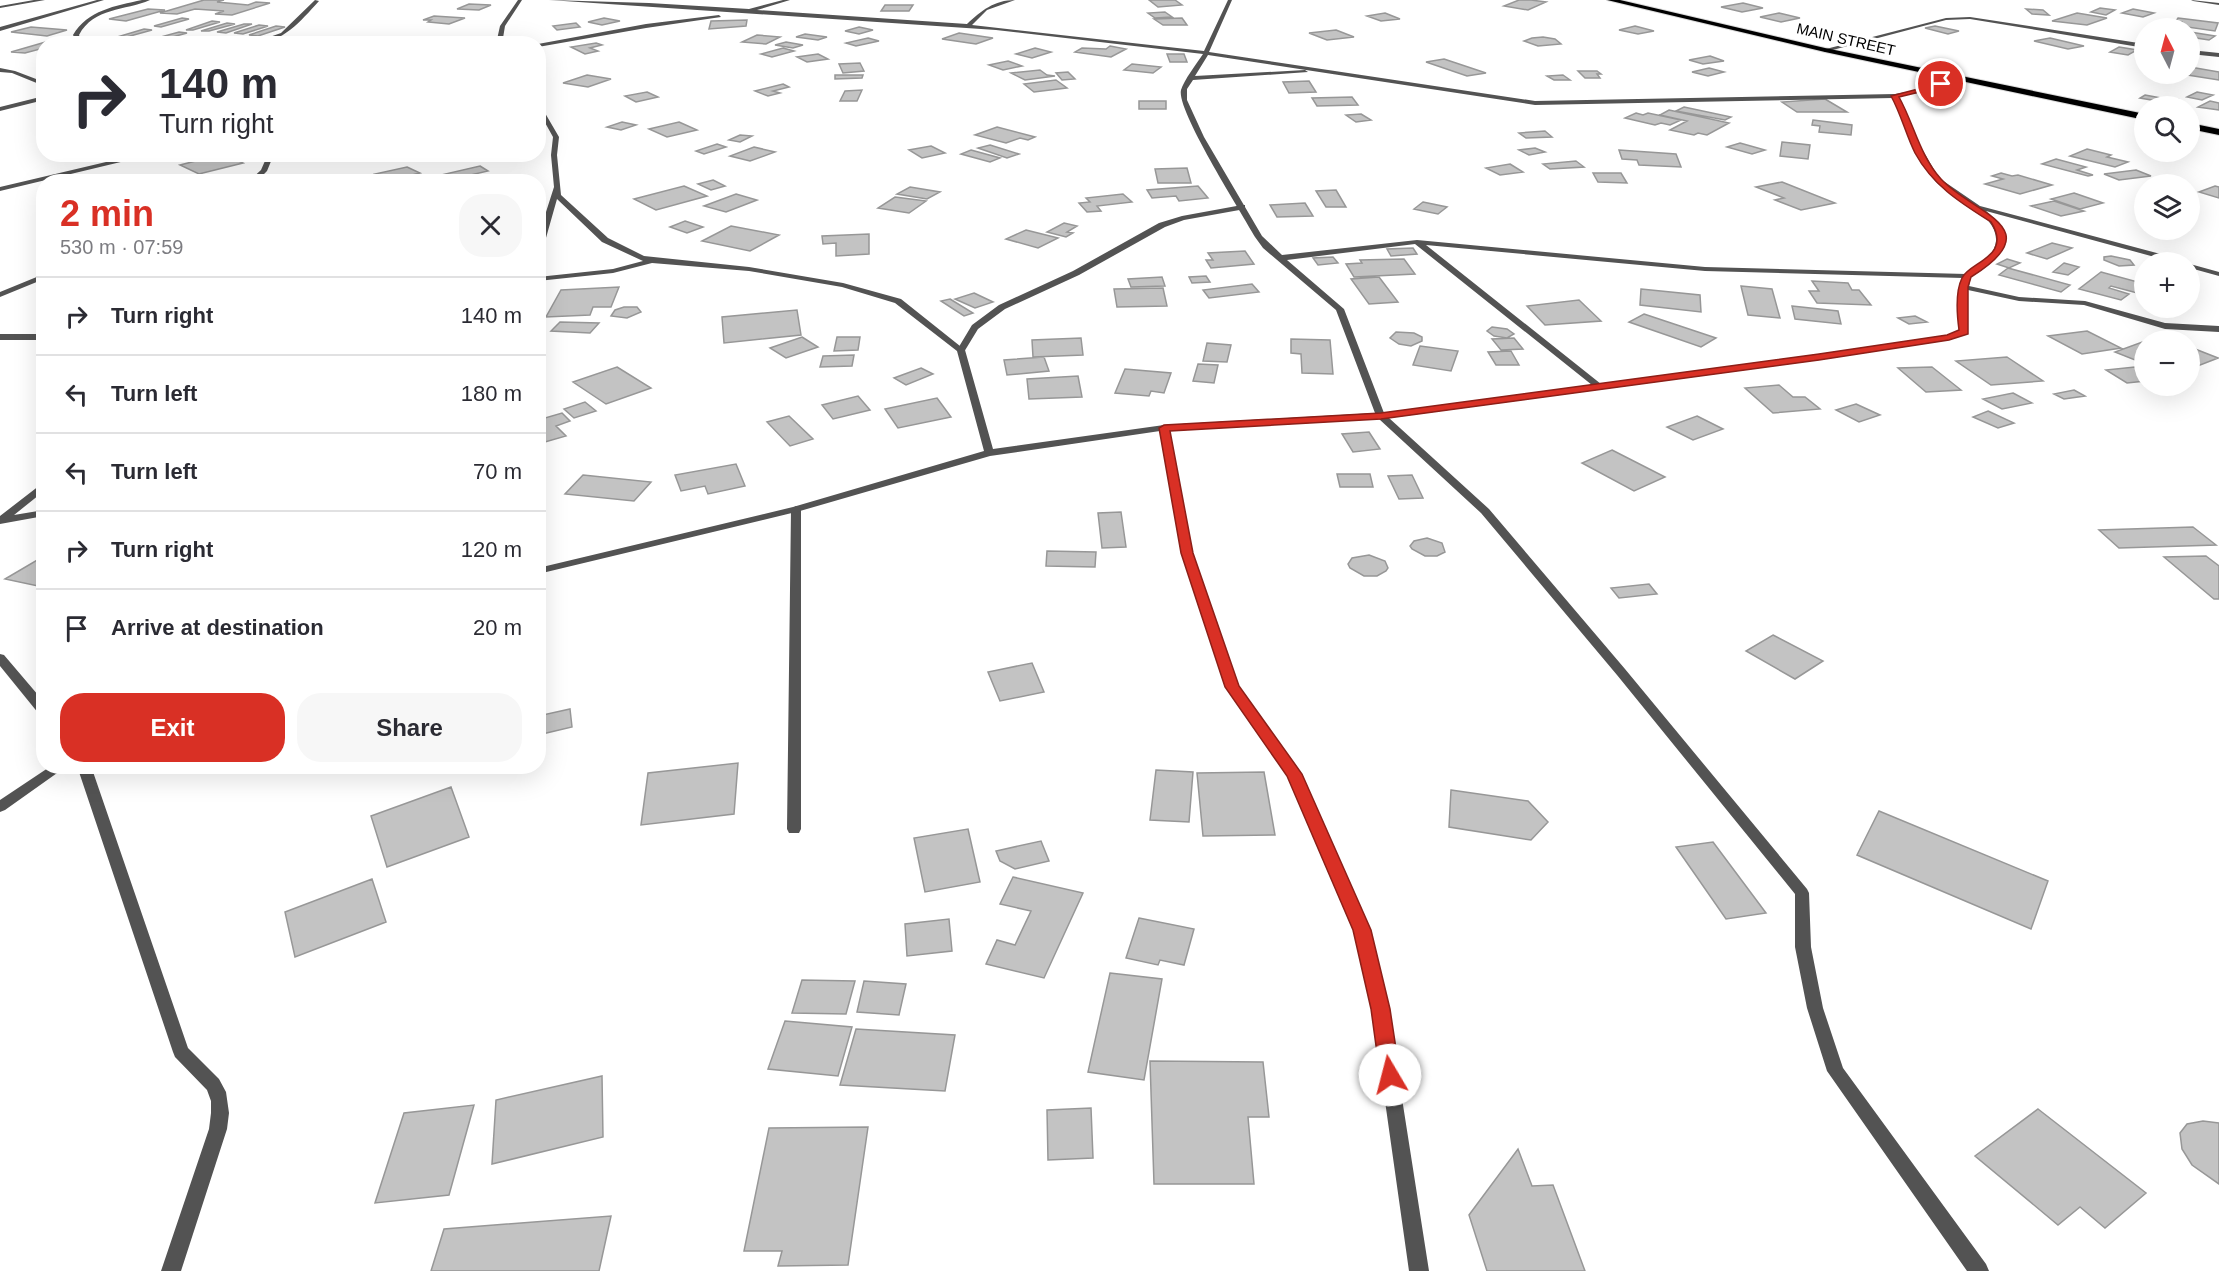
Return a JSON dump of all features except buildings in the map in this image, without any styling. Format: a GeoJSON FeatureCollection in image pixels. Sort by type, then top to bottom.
{"type":"FeatureCollection","features":[{"type":"Feature","properties":{"kind":"highway","name":"MAIN STREET"},"geometry":{"type":"LineString","coordinates":[[1611,0],[1825,50],[2134,115]]}},
{"type":"Feature","properties":{"kind":"highway"},"geometry":{"type":"LineString","coordinates":[[2200,128],[2219,132]]}},
{"type":"Feature","properties":{"kind":"street"},"geometry":{"type":"LineString","coordinates":[[0,7],[43,0]]}},
{"type":"Feature","properties":{"kind":"street"},"geometry":{"type":"LineString","coordinates":[[0,29],[102,0]]}},
{"type":"Feature","properties":{"kind":"street"},"geometry":{"type":"LineString","coordinates":[[77,36],[80,25],[89,18],[148,0]]}},
{"type":"Feature","properties":{"kind":"street"},"geometry":{"type":"LineString","coordinates":[[280,36],[316,0]]}},
{"type":"Feature","properties":{"kind":"street"},"geometry":{"type":"LineString","coordinates":[[499,36],[504,22],[520,0]]}},
{"type":"Feature","properties":{"kind":"street"},"geometry":{"type":"LineString","coordinates":[[551,0],[649,4],[968,26],[1206,53],[1535,103],[1895,96],[1959,79]]}},
{"type":"Feature","properties":{"kind":"street"},"geometry":{"type":"LineString","coordinates":[[546,45],[646,26],[743,12],[788,0]]}},
{"type":"Feature","properties":{"kind":"street"},"geometry":{"type":"LineString","coordinates":[[968,26],[985,9],[1013,0]]}},
{"type":"Feature","properties":{"kind":"street"},"geometry":{"type":"LineString","coordinates":[[1230,0],[1206,53],[1184,89],[1185,104],[1259,237],[1340,309],[1381,416],[1485,511],[1621,672],[1802,893],[1803,947],[1815,1008],[1835,1071],[1979,1271]]}},
{"type":"Feature","properties":{"kind":"street"},"geometry":{"type":"LineString","coordinates":[[2193,0],[2219,4]]}},
{"type":"Feature","properties":{"kind":"street"},"geometry":{"type":"LineString","coordinates":[[1825,50],[1946,19],[1970,18],[2134,44]]}},
{"type":"Feature","properties":{"kind":"street"},"geometry":{"type":"LineString","coordinates":[[2200,53],[2219,55]]}},
{"type":"Feature","properties":{"kind":"street"},"geometry":{"type":"LineString","coordinates":[[0,70],[13,72],[36,81]]}},
{"type":"Feature","properties":{"kind":"street"},"geometry":{"type":"LineString","coordinates":[[1192,78],[1323,71]]}},
{"type":"Feature","properties":{"kind":"street"},"geometry":{"type":"LineString","coordinates":[[1280,258],[1417,242],[1705,269],[1967,276],[1988,263],[1998,250],[2001,238],[1995,221],[1938,180],[1919,152],[1895,96]]}},
{"type":"Feature","properties":{"kind":"street"},"geometry":{"type":"LineString","coordinates":[[0,109],[36,100]]}},
{"type":"Feature","properties":{"kind":"street"},"geometry":{"type":"LineString","coordinates":[[546,118],[556,137],[554,155],[556,189],[546,224]]}},
{"type":"Feature","properties":{"kind":"street"},"geometry":{"type":"LineString","coordinates":[[65,174],[116,162]]}},
{"type":"Feature","properties":{"kind":"street"},"geometry":{"type":"LineString","coordinates":[[0,189],[36,181]]}},
{"type":"Feature","properties":{"kind":"street"},"geometry":{"type":"LineString","coordinates":[[556,189],[566,206],[605,240],[641,258],[652,261],[749,269],[843,285],[898,301],[961,350],[989,453]]}},
{"type":"Feature","properties":{"kind":"street"},"geometry":{"type":"LineString","coordinates":[[1971,205],[2143,252]]}},
{"type":"Feature","properties":{"kind":"street"},"geometry":{"type":"LineString","coordinates":[[961,350],[975,327],[1002,307],[1076,273],[1162,225],[1182,218],[1242,207]]}},
{"type":"Feature","properties":{"kind":"street"},"geometry":{"type":"LineString","coordinates":[[1417,242],[1600,387]]}},
{"type":"Feature","properties":{"kind":"street"},"geometry":{"type":"LineString","coordinates":[[546,278],[631,268],[652,261]]}},
{"type":"Feature","properties":{"kind":"street"},"geometry":{"type":"LineString","coordinates":[[2200,269],[2219,274]]}},
{"type":"Feature","properties":{"kind":"street"},"geometry":{"type":"LineString","coordinates":[[546,569],[796,509],[989,453],[1164,428],[1381,416],[1949,337],[1965,332],[1962,319],[1967,276]]}},
{"type":"Feature","properties":{"kind":"street"},"geometry":{"type":"LineString","coordinates":[[0,295],[36,279]]}},
{"type":"Feature","properties":{"kind":"street"},"geometry":{"type":"LineString","coordinates":[[1964,287],[2019,299],[2085,303],[2165,326],[2219,329]]}},
{"type":"Feature","properties":{"kind":"street"},"geometry":{"type":"LineString","coordinates":[[0,337],[36,337]]}},
{"type":"Feature","properties":{"kind":"street"},"geometry":{"type":"LineString","coordinates":[[1164,428],[1187,553],[1232,687],[1295,774],[1362,930],[1380,1009],[1419,1271]]}},
{"type":"Feature","properties":{"kind":"street"},"geometry":{"type":"LineString","coordinates":[[36,491],[0,520],[36,514]]}},
{"type":"Feature","properties":{"kind":"street"},"geometry":{"type":"LineString","coordinates":[[794,829],[796,509]]}},
{"type":"Feature","properties":{"kind":"street"},"geometry":{"type":"LineString","coordinates":[[0,658],[36,701]]}},
{"type":"Feature","properties":{"kind":"street"},"geometry":{"type":"LineString","coordinates":[[0,807],[49,774]]}},
{"type":"Feature","properties":{"kind":"street"},"geometry":{"type":"LineString","coordinates":[[87,774],[181,1052],[212,1081],[220,1093],[221,1110],[218,1130],[171,1271]]}},
{"type":"Feature","properties":{"kind":"route"},"geometry":{"type":"LineString","coordinates":[[1390,1075],[1380,1009],[1362,930],[1295,774],[1232,687],[1187,553],[1164,428],[1381,416],[1819,357],[1949,337],[1965,332],[1962,319],[1967,276],[1988,263],[1998,250],[2001,238],[2000,229],[1995,221],[1950,192],[1938,180],[1919,152],[1895,96],[1941,84]]}}]}
